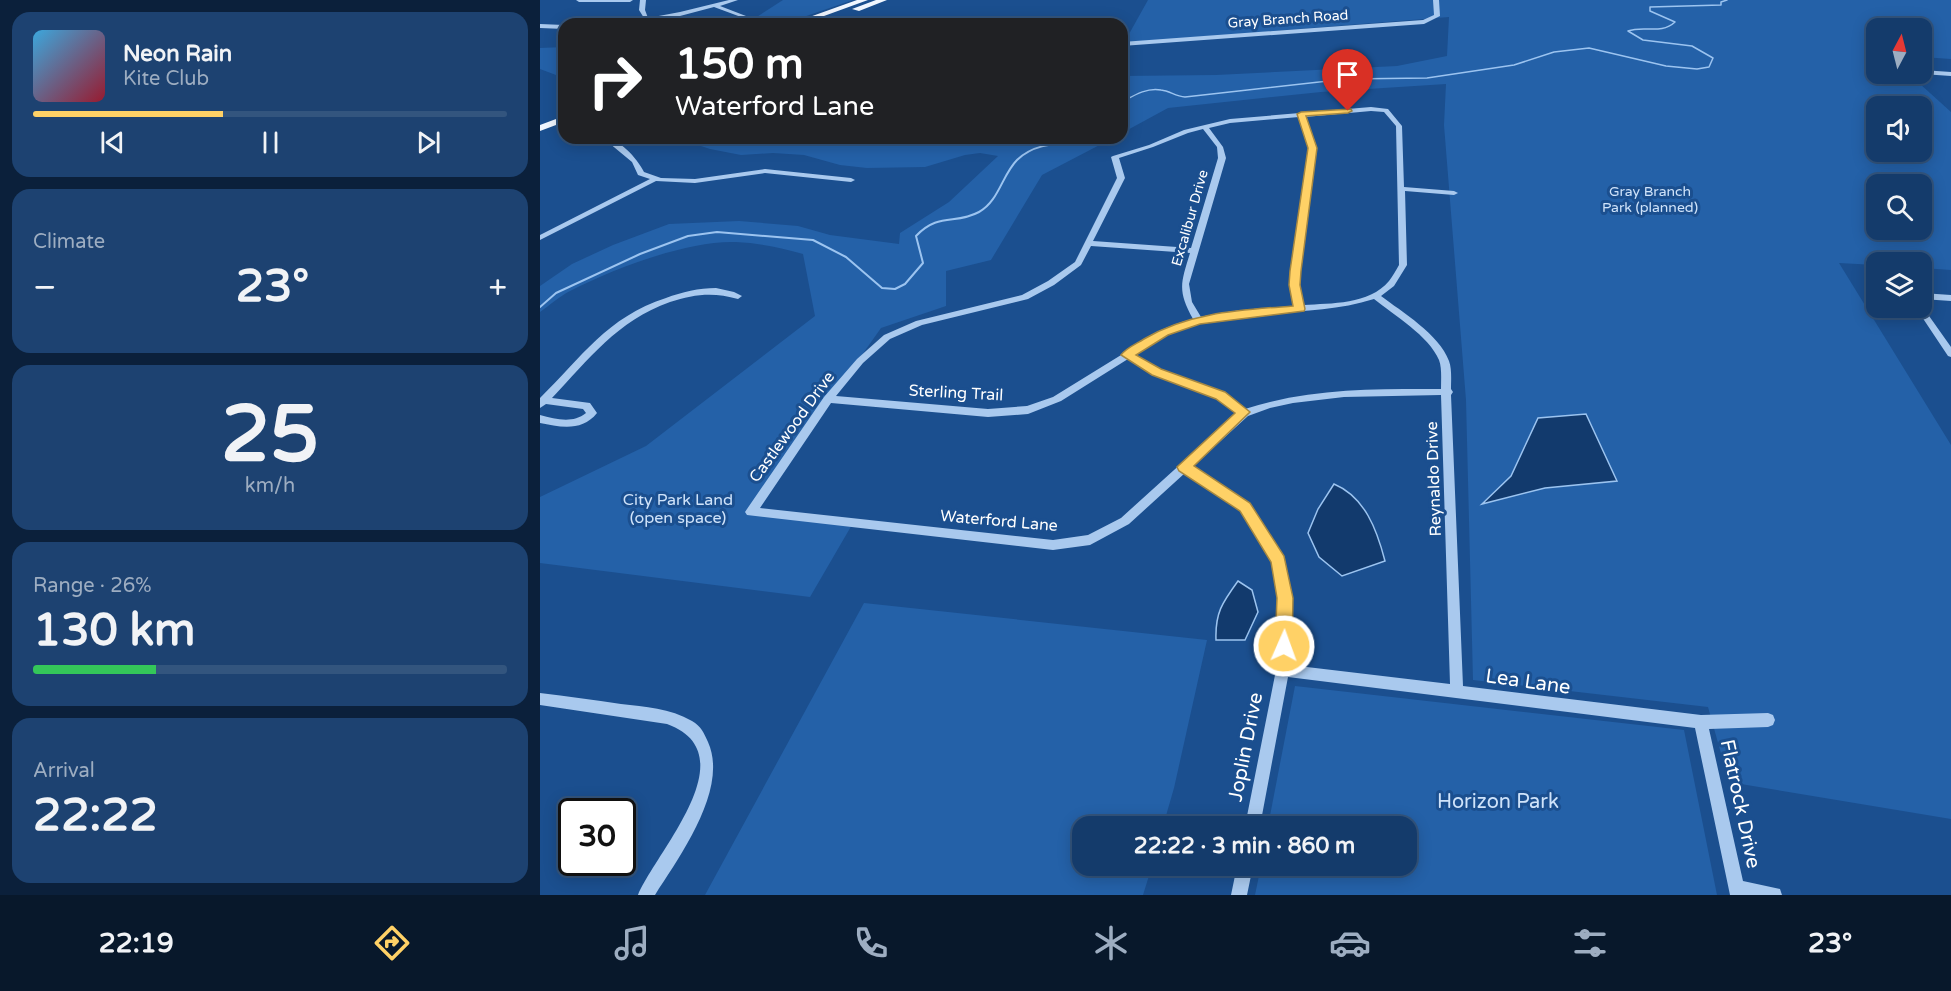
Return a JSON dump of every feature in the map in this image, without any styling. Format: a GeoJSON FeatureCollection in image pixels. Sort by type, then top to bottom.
{"type":"FeatureCollection","features":[{"type":"Feature","properties":{"kind":"main road"},"geometry":{"type":"LineString","coordinates":[[812,18],[864,0]]}},
{"type":"Feature","properties":{"kind":"main road"},"geometry":{"type":"LineString","coordinates":[[830,18],[883,0]]}},
{"type":"Feature","properties":{"kind":"main road"},"geometry":{"type":"LineString","coordinates":[[540,119],[558,112]]}},
{"type":"Feature","properties":{"kind":"main road"},"geometry":{"type":"LineString","coordinates":[[540,128],[558,121]]}},
{"type":"Feature","properties":{"kind":"street"},"geometry":{"type":"LineString","coordinates":[[579,0],[630,0]]}},
{"type":"Feature","properties":{"kind":"street"},"geometry":{"type":"LineString","coordinates":[[644,0],[642,10],[647,18]]}},
{"type":"Feature","properties":{"kind":"street"},"geometry":{"type":"LineString","coordinates":[[666,18],[735,0]]}},
{"type":"Feature","properties":{"kind":"street","name":"Gray Branch Road"},"geometry":{"type":"LineString","coordinates":[[1128,44],[1424,22],[1437,16],[1436,0]]}},
{"type":"Feature","properties":{"kind":"street"},"geometry":{"type":"LineString","coordinates":[[716,6],[743,16]]}},
{"type":"Feature","properties":{"kind":"street"},"geometry":{"type":"LineString","coordinates":[[540,26],[558,27]]}},
{"type":"Feature","properties":{"kind":"street"},"geometry":{"type":"LineString","coordinates":[[1932,73],[1951,74]]}},
{"type":"Feature","properties":{"kind":"street"},"geometry":{"type":"LineString","coordinates":[[1204,126],[1301,114],[1386,110],[1399,126],[1401,189],[1454,193]]}},
{"type":"Feature","properties":{"kind":"street"},"geometry":{"type":"LineString","coordinates":[[1300,309],[1295,285],[1295,271],[1312,148],[1301,114]]}},
{"type":"Feature","properties":{"kind":"street","name":"Castlewood Drive"},"geometry":{"type":"LineString","coordinates":[[751,512],[828,399],[860,361],[887,337],[919,323],[1025,297],[1078,264],[1120,178],[1115,157],[1204,126]]}},
{"type":"Feature","properties":{"kind":"street","name":"Excalibur Drive"},"geometry":{"type":"LineString","coordinates":[[1198,320],[1188,302],[1185,284],[1222,158],[1220,147],[1204,126]]}},
{"type":"Feature","properties":{"kind":"street"},"geometry":{"type":"LineString","coordinates":[[614,144],[635,161],[641,173],[655,179],[695,181],[765,171],[851,180]]}},
{"type":"Feature","properties":{"kind":"street"},"geometry":{"type":"LineString","coordinates":[[540,238],[655,179]]}},
{"type":"Feature","properties":{"kind":"street","name":"Sterling Trail"},"geometry":{"type":"LineString","coordinates":[[828,399],[988,413],[1028,410],[1057,399],[1163,333],[1198,320],[1349,303],[1375,296],[1391,284],[1403,265],[1401,189]]}},
{"type":"Feature","properties":{"kind":"street"},"geometry":{"type":"LineString","coordinates":[[1088,243],[1195,251]]}},
{"type":"Feature","properties":{"kind":"street"},"geometry":{"type":"LineString","coordinates":[[542,402],[615,328],[639,312],[668,300],[703,291],[719,290],[738,296]]}},
{"type":"Feature","properties":{"kind":"street","name":"Reynaldo Drive"},"geometry":{"type":"LineString","coordinates":[[1375,296],[1438,348],[1445,362],[1448,392],[1456,692]]}},
{"type":"Feature","properties":{"kind":"street"},"geometry":{"type":"LineString","coordinates":[[1932,297],[1951,298]]}},
{"type":"Feature","properties":{"kind":"street"},"geometry":{"type":"LineString","coordinates":[[1927,318],[1951,354]]}},
{"type":"Feature","properties":{"kind":"street"},"geometry":{"type":"LineString","coordinates":[[1127,355],[1156,372],[1221,396],[1244,412]]}},
{"type":"Feature","properties":{"kind":"street","name":"Waterford Lane"},"geometry":{"type":"LineString","coordinates":[[751,512],[1053,545],[1090,540],[1125,521],[1244,412],[1267,404],[1319,395],[1448,392]]}},
{"type":"Feature","properties":{"kind":"street"},"geometry":{"type":"LineString","coordinates":[[540,419],[566,424],[577,423],[592,413],[586,406],[542,402]]}},
{"type":"Feature","properties":{"kind":"street","name":"Joplin Drive"},"geometry":{"type":"LineString","coordinates":[[1184,467],[1245,507],[1279,561],[1285,598],[1283,670],[1254,816]]}},
{"type":"Feature","properties":{"kind":"street","name":"Lea Lane"},"geometry":{"type":"LineString","coordinates":[[1283,670],[1701,722],[1768,720]]}},
{"type":"Feature","properties":{"kind":"street"},"geometry":{"type":"LineString","coordinates":[[540,699],[667,717],[686,724],[698,735],[704,749],[707,769],[702,793],[695,812],[646,895]]}},
{"type":"Feature","properties":{"kind":"street","name":"Flatrock Drive"},"geometry":{"type":"LineString","coordinates":[[1701,722],[1737,892]]}},
{"type":"Feature","properties":{"kind":"street"},"geometry":{"type":"LineString","coordinates":[[1239,895],[1243,876]]}},
{"type":"Feature","properties":{"kind":"street"},"geometry":{"type":"LineString","coordinates":[[1737,892],[1774,895]]}},
{"type":"Feature","properties":{"kind":"green space"},"geometry":{"type":"Polygon","coordinates":[[[783,0],[853,0],[800,18],[755,18],[783,0]]]}},
{"type":"Feature","properties":{"kind":"green space","name":"Gray Branch Park (planned)"},"geometry":{"type":"Polygon","coordinates":[[[1148,0],[1951,0],[1951,59],[1932,58],[1932,18],[1866,18],[1866,84],[1920,84],[1951,112],[1951,270],[1932,269],[1932,252],[1866,252],[1866,264],[1839,263],[1866,307],[1866,318],[1873,318],[1951,445],[1951,819],[1729,782],[1708,707],[1473,680],[1466,400],[1444,125],[1446,84],[1321,92],[1168,108],[1128,130],[1128,76],[1216,75],[1397,66],[1447,56],[1449,17],[1128,43],[1128,36],[1148,0]]]}},
{"type":"Feature","properties":{"kind":"green space"},"geometry":{"type":"Polygon","coordinates":[[[558,47],[558,76],[540,69],[540,48],[558,47]]]}},
{"type":"Feature","properties":{"kind":"green space","name":"City Park Land (open space)"},"geometry":{"type":"Polygon","coordinates":[[[695,144],[1101,144],[1042,175],[991,260],[946,271],[946,306],[881,328],[751,512],[853,523],[810,597],[540,563],[540,497],[646,446],[815,316],[803,254],[770,246],[736,242],[696,246],[629,265],[588,282],[566,293],[540,312],[540,286],[572,264],[613,245],[669,224],[739,221],[798,226],[830,235],[899,244],[900,233],[949,202],[998,156],[980,153],[925,167],[867,168],[840,165],[804,155],[773,153],[741,155],[695,144]]]}},
{"type":"Feature","properties":{"kind":"green space"},"geometry":{"type":"Polygon","coordinates":[[[864,603],[1207,640],[1166,816],[1072,816],[1072,876],[1149,876],[1143,895],[705,895],[864,603]]]}},
{"type":"Feature","properties":{"kind":"green space","name":"Horizon Park"},"geometry":{"type":"Polygon","coordinates":[[[1295,686],[1684,730],[1717,895],[1255,895],[1259,876],[1417,876],[1417,816],[1270,816],[1295,686]]]}},
{"type":"Feature","properties":{"kind":"shaded area"},"geometry":{"type":"Polygon","coordinates":[[[1586,414],[1617,481],[1545,488],[1482,504],[1511,476],[1538,418],[1586,414]]]}},
{"type":"Feature","properties":{"kind":"shaded area"},"geometry":{"type":"Polygon","coordinates":[[[1334,484],[1354,497],[1362,506],[1374,526],[1385,561],[1342,576],[1319,557],[1308,533],[1318,509],[1334,484]]]}},
{"type":"Feature","properties":{"kind":"shaded area"},"geometry":{"type":"Polygon","coordinates":[[[1238,581],[1252,590],[1258,612],[1245,640],[1216,640],[1218,615],[1238,581]]]}},
{"type":"Feature","properties":{"kind":"waterway"},"geometry":{"type":"LineString","coordinates":[[1128,99],[1156,89],[1185,97],[1346,79],[1427,78],[1514,65],[1554,52],[1589,48],[1666,66],[1697,69],[1709,67],[1713,58],[1692,46],[1643,40],[1628,31],[1664,28],[1675,22],[1650,11],[1650,7],[1721,5],[1721,2],[1727,0]]}},
{"type":"Feature","properties":{"kind":"waterway"},"geometry":{"type":"LineString","coordinates":[[540,307],[556,293],[640,254],[688,236],[717,232],[813,240],[846,257],[882,288],[895,289],[905,284],[923,263],[916,236],[932,224],[979,212],[996,195],[1017,160],[1036,148],[1058,144]]}},
{"type":"Feature","properties":{"kind":"route"},"geometry":{"type":"LineString","coordinates":[[1284,646],[1285,598],[1279,561],[1245,507],[1184,467],[1244,412],[1221,396],[1200,386],[1156,372],[1127,355],[1163,333],[1198,320],[1236,314],[1300,309],[1295,285],[1295,271],[1312,159],[1311,139],[1301,114],[1348,111]]}}]}
